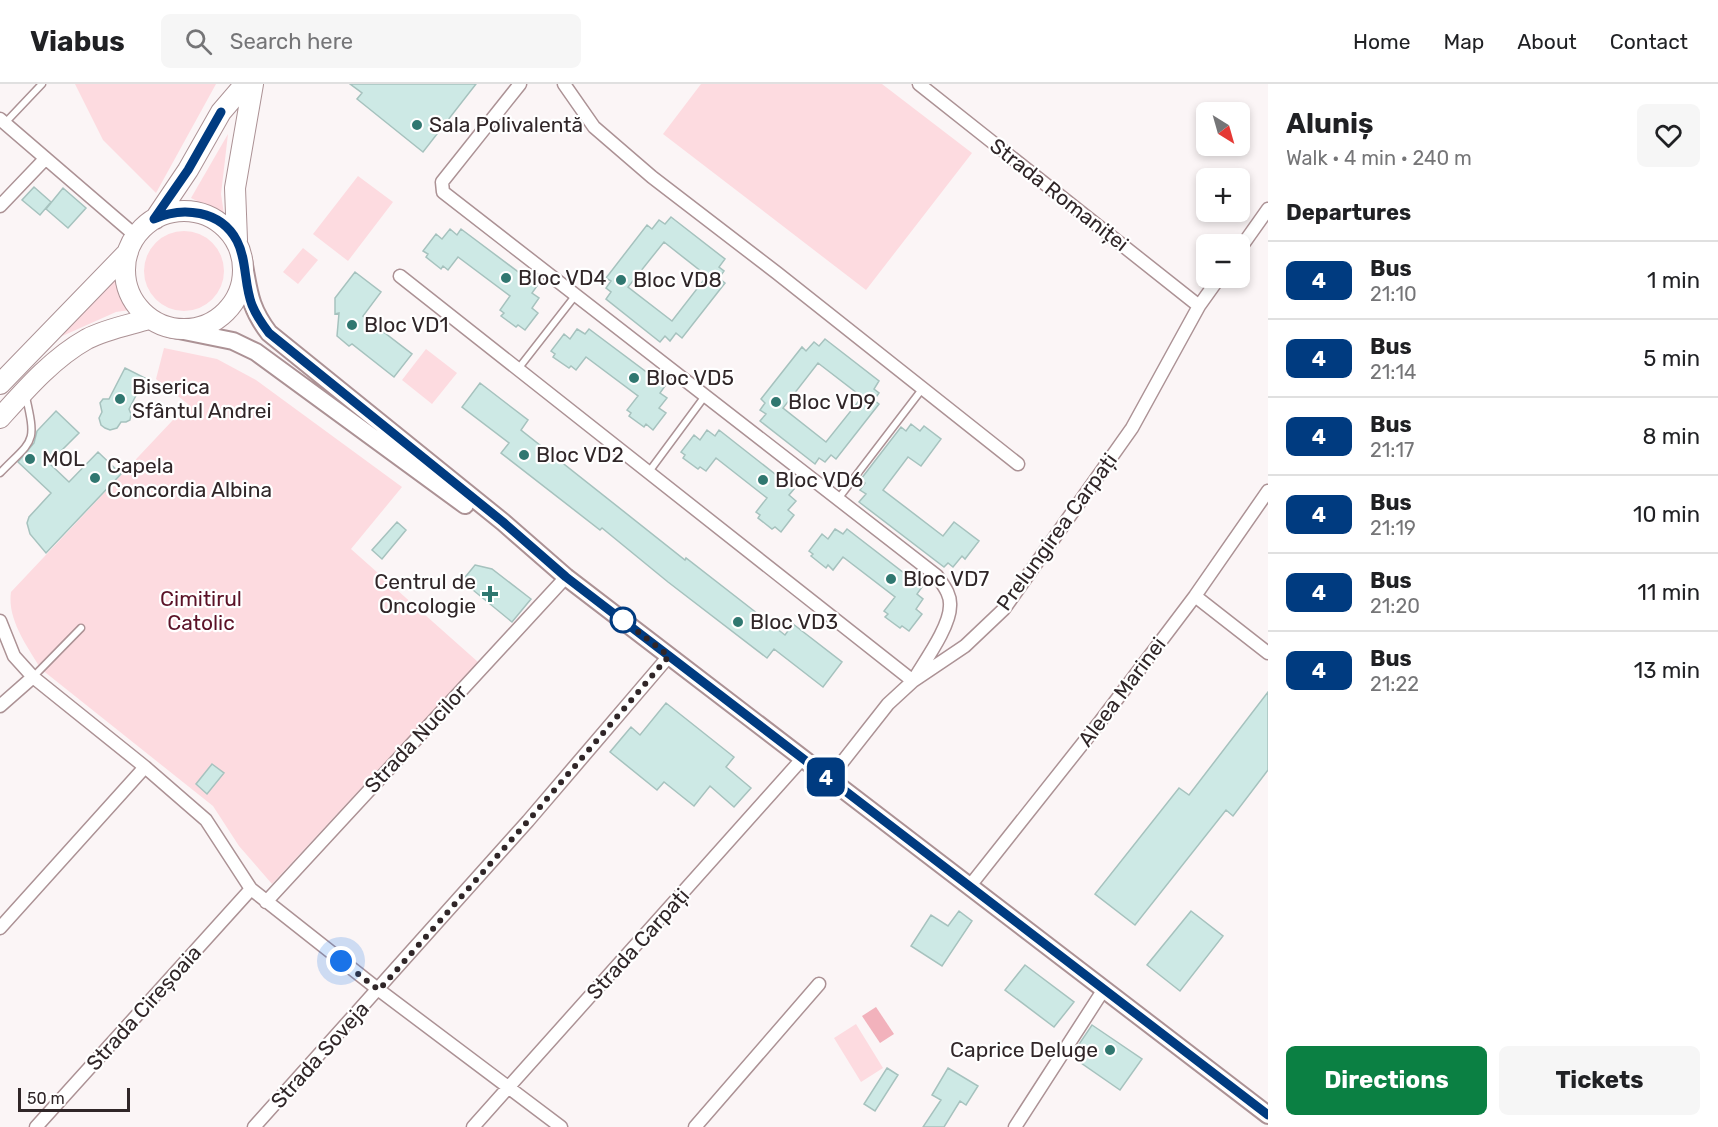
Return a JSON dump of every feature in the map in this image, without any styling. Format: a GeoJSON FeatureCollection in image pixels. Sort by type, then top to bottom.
{"type":"FeatureCollection","features":[{"type":"Feature","properties":{"kind":"main road"},"geometry":{"type":"LineString","coordinates":[[0,384],[154,219],[188,170],[221,112],[245,84]]}},
{"type":"Feature","properties":{"kind":"main road"},"geometry":{"type":"LineString","coordinates":[[253,84],[236,188],[237,240],[251,303],[258,319],[269,333],[503,522],[566,577]]}},
{"type":"Feature","properties":{"kind":"main road"},"geometry":{"type":"LineString","coordinates":[[154,219],[178,211],[203,214],[224,226],[237,240]]}},
{"type":"Feature","properties":{"kind":"main road"},"geometry":{"type":"LineString","coordinates":[[132,244],[125,262],[126,284],[134,303],[149,319],[169,328],[233,341],[256,352],[566,577],[1268,1115]]}},
{"type":"Feature","properties":{"kind":"main road"},"geometry":{"type":"LineString","coordinates":[[169,328],[193,330],[225,314],[238,295],[242,284],[243,260]]}},
{"type":"Feature","properties":{"kind":"main road"},"geometry":{"type":"LineString","coordinates":[[0,418],[24,391],[67,352],[88,339],[149,319]]}},
{"type":"Feature","properties":{"kind":"street"},"geometry":{"type":"LineString","coordinates":[[400,276],[913,681],[946,623],[951,605],[947,592],[937,576],[443,192],[442,182],[520,84]]}},
{"type":"Feature","properties":{"kind":"street"},"geometry":{"type":"LineString","coordinates":[[564,84],[594,127],[652,177],[1018,464]]}},
{"type":"Feature","properties":{"kind":"street","name":"Strada Romaniței"},"geometry":{"type":"LineString","coordinates":[[919,84],[1199,306]]}},
{"type":"Feature","properties":{"kind":"street"},"geometry":{"type":"LineString","coordinates":[[2,121],[45,159],[132,244]]}},
{"type":"Feature","properties":{"kind":"street"},"geometry":{"type":"LineString","coordinates":[[0,206],[45,159]]}},
{"type":"Feature","properties":{"kind":"street"},"geometry":{"type":"LineString","coordinates":[[1250,234],[1268,208]]}},
{"type":"Feature","properties":{"kind":"street","name":"Prelungirea Carpați"},"geometry":{"type":"LineString","coordinates":[[829,779],[888,704],[913,681],[965,646],[1004,609],[1132,428],[1199,306],[1212,288]]}},
{"type":"Feature","properties":{"kind":"street","name":"Aleea Marinei"},"geometry":{"type":"LineString","coordinates":[[969,887],[1099,723],[1195,596],[1268,491]]}},
{"type":"Feature","properties":{"kind":"street","name":"Strada Nucilor"},"geometry":{"type":"LineString","coordinates":[[266,902],[566,577]]}},
{"type":"Feature","properties":{"kind":"street"},"geometry":{"type":"LineString","coordinates":[[1195,596],[1268,653]]}},
{"type":"Feature","properties":{"kind":"street"},"geometry":{"type":"LineString","coordinates":[[1,628],[14,656],[33,677],[145,767],[206,820],[251,889],[379,990],[561,1127]]}},
{"type":"Feature","properties":{"kind":"street","name":"Strada Soveja"},"geometry":{"type":"LineString","coordinates":[[254,1127],[528,821],[669,656]]}},
{"type":"Feature","properties":{"kind":"street"},"geometry":{"type":"LineString","coordinates":[[0,706],[33,677]]}},
{"type":"Feature","properties":{"kind":"street","name":"Strada Carpați"},"geometry":{"type":"LineString","coordinates":[[473,1127],[802,759]]}},
{"type":"Feature","properties":{"kind":"street"},"geometry":{"type":"LineString","coordinates":[[0,928],[145,767]]}},
{"type":"Feature","properties":{"kind":"street","name":"Strada Cireșoaia"},"geometry":{"type":"LineString","coordinates":[[36,1127],[251,889]]}},
{"type":"Feature","properties":{"kind":"street"},"geometry":{"type":"LineString","coordinates":[[695,1127],[819,984]]}},
{"type":"Feature","properties":{"kind":"street"},"geometry":{"type":"LineString","coordinates":[[1016,1127],[1104,989]]}},
{"type":"Feature","properties":{"kind":"lane"},"geometry":{"type":"LineString","coordinates":[[2,121],[42,84]]}},
{"type":"Feature","properties":{"kind":"lane"},"geometry":{"type":"LineString","coordinates":[[518,369],[575,296]]}},
{"type":"Feature","properties":{"kind":"lane"},"geometry":{"type":"LineString","coordinates":[[838,499],[923,388]]}},
{"type":"Feature","properties":{"kind":"lane"},"geometry":{"type":"LineString","coordinates":[[0,473],[29,444],[33,434],[24,391]]}},
{"type":"Feature","properties":{"kind":"lane"},"geometry":{"type":"LineString","coordinates":[[648,473],[705,396]]}},
{"type":"Feature","properties":{"kind":"lane"},"geometry":{"type":"LineString","coordinates":[[33,677],[81,628]]}},
{"type":"Feature","properties":{"kind":"green space"},"geometry":{"type":"Polygon","coordinates":[[[75,84],[216,84],[156,193],[103,140],[75,84]]]}},
{"type":"Feature","properties":{"kind":"green space"},"geometry":{"type":"Polygon","coordinates":[[[701,84],[882,84],[972,153],[866,290],[663,134],[701,84]]]}},
{"type":"Feature","properties":{"kind":"green space"},"geometry":{"type":"Polygon","coordinates":[[[228,134],[221,194],[224,214],[191,198],[228,134]]]}},
{"type":"Feature","properties":{"kind":"green space"},"geometry":{"type":"Polygon","coordinates":[[[358,176],[393,202],[348,261],[313,234],[358,176]]]}},
{"type":"Feature","properties":{"kind":"green space"},"geometry":{"type":"Polygon","coordinates":[[[184,231],[199,234],[212,243],[221,256],[224,271],[221,286],[212,299],[199,308],[184,311],[169,308],[156,299],[147,286],[144,271],[147,256],[156,243],[169,234],[184,231]]]}},
{"type":"Feature","properties":{"kind":"green space"},"geometry":{"type":"Polygon","coordinates":[[[303,248],[318,260],[298,284],[283,272],[303,248]]]}},
{"type":"Feature","properties":{"kind":"green space"},"geometry":{"type":"Polygon","coordinates":[[[115,278],[121,300],[130,310],[116,312],[60,337],[115,278]]]}},
{"type":"Feature","properties":{"kind":"green space","name":"Cimitirul Catolic"},"geometry":{"type":"Polygon","coordinates":[[[164,348],[217,359],[256,380],[402,487],[351,549],[478,662],[272,884],[239,846],[213,806],[41,669],[24,642],[12,612],[11,592],[188,404],[156,379],[164,348]]]}},
{"type":"Feature","properties":{"kind":"green space"},"geometry":{"type":"Polygon","coordinates":[[[426,349],[457,373],[432,404],[402,380],[426,349]]]}},
{"type":"Feature","properties":{"kind":"green space"},"geometry":{"type":"Polygon","coordinates":[[[856,1024],[883,1068],[861,1082],[834,1038],[856,1024]]]}},
{"type":"Feature","properties":{"kind":"shaded area"},"geometry":{"type":"Polygon","coordinates":[[[876,1007],[894,1034],[880,1043],[862,1016],[876,1007]]]}},
{"type":"Feature","properties":{"kind":"building","name":"Sala Polivalentă"},"geometry":{"type":"Polygon","coordinates":[[[350,84],[476,84],[423,152],[357,99],[362,93],[350,84]]]}},
{"type":"Feature","properties":{"kind":"building"},"geometry":{"type":"Polygon","coordinates":[[[34,187],[51,202],[40,215],[22,200],[34,187]]]}},
{"type":"Feature","properties":{"kind":"building"},"geometry":{"type":"Polygon","coordinates":[[[63,188],[86,208],[68,228],[46,209],[63,188]]]}},
{"type":"Feature","properties":{"kind":"building","name":"Bloc VD8"},"geometry":{"type":"Polygon","coordinates":[[[671,217],[725,259],[719,267],[724,271],[719,278],[725,283],[682,338],[676,333],[670,341],[665,336],[660,342],[606,299],[611,292],[606,288],[611,281],[606,278],[647,225],[652,229],[659,220],[665,224],[671,217]],[[664,242],[628,287],[672,321],[707,276],[664,242]]]}},
{"type":"Feature","properties":{"kind":"building","name":"Bloc VD4"},"geometry":{"type":"Polygon","coordinates":[[[450,229],[457,235],[461,229],[537,286],[532,293],[539,298],[532,308],[538,313],[525,330],[518,325],[516,327],[501,316],[504,313],[500,310],[510,296],[458,257],[448,270],[443,266],[441,269],[426,257],[428,254],[423,251],[436,234],[442,239],[450,229]]]}},
{"type":"Feature","properties":{"kind":"building","name":"Bloc VD1"},"geometry":{"type":"Polygon","coordinates":[[[355,272],[381,292],[363,316],[412,354],[394,377],[352,344],[349,346],[337,336],[339,313],[335,314],[335,298],[355,272]]]}},
{"type":"Feature","properties":{"kind":"building","name":"Bloc VD5"},"geometry":{"type":"Polygon","coordinates":[[[577,329],[585,334],[589,329],[665,386],[660,393],[667,398],[659,408],[666,413],[653,430],[646,424],[644,427],[629,416],[631,413],[627,410],[638,396],[586,357],[576,370],[553,357],[555,354],[551,351],[564,334],[570,339],[577,329]]]}},
{"type":"Feature","properties":{"kind":"building","name":"Bloc VD9"},"geometry":{"type":"Polygon","coordinates":[[[825,339],[879,381],[874,389],[879,393],[874,400],[879,404],[836,459],[831,455],[825,462],[819,458],[815,464],[760,421],[766,414],[760,410],[765,403],[761,399],[802,347],[806,351],[814,342],[819,346],[825,339]],[[818,363],[783,408],[826,442],[862,397],[818,363]]]}},
{"type":"Feature","properties":{"kind":"building","name":"Biserica Sfântul Andrei"},"geometry":{"type":"Polygon","coordinates":[[[125,368],[145,378],[129,409],[130,420],[121,422],[117,428],[110,430],[101,425],[100,403],[103,399],[109,399],[125,368]]]}},
{"type":"Feature","properties":{"kind":"building"},"geometry":{"type":"Polygon","coordinates":[[[480,383],[528,420],[521,430],[685,560],[686,558],[785,635],[793,624],[842,662],[823,687],[774,649],[767,658],[602,528],[600,530],[501,453],[509,443],[462,407],[480,383]]]}},
{"type":"Feature","properties":{"kind":"building"},"geometry":{"type":"Polygon","coordinates":[[[56,411],[79,433],[49,463],[69,482],[98,452],[121,474],[46,553],[30,534],[27,523],[29,517],[51,493],[18,462],[34,443],[37,431],[56,411]]]}},
{"type":"Feature","properties":{"kind":"building"},"geometry":{"type":"Polygon","coordinates":[[[911,424],[920,431],[924,426],[941,439],[921,466],[908,457],[883,490],[943,536],[954,522],[979,541],[965,559],[962,556],[953,567],[948,563],[944,567],[859,502],[866,494],[860,490],[865,483],[861,479],[901,427],[906,431],[911,424]]]}},
{"type":"Feature","properties":{"kind":"building","name":"Bloc VD6"},"geometry":{"type":"Polygon","coordinates":[[[707,430],[715,436],[719,430],[794,489],[789,495],[796,501],[788,510],[794,515],[781,532],[775,527],[772,529],[758,518],[760,515],[756,512],[767,498],[716,458],[706,471],[700,467],[698,469],[683,458],[685,455],[681,452],[694,435],[700,440],[707,430]]]}},
{"type":"Feature","properties":{"kind":"building"},"geometry":{"type":"Polygon","coordinates":[[[397,522],[406,530],[382,559],[372,550],[397,522]]]}},
{"type":"Feature","properties":{"kind":"building","name":"Bloc VD7"},"geometry":{"type":"Polygon","coordinates":[[[835,529],[843,534],[847,529],[922,587],[917,594],[923,599],[916,609],[922,614],[909,631],[902,626],[900,628],[885,617],[888,614],[884,611],[895,597],[843,557],[833,570],[828,565],[826,568],[811,556],[813,554],[809,551],[822,534],[828,539],[835,529]]]}},
{"type":"Feature","properties":{"kind":"building"},"geometry":{"type":"Polygon","coordinates":[[[475,565],[492,569],[531,599],[512,622],[462,581],[475,565]]]}},
{"type":"Feature","properties":{"kind":"building"},"geometry":{"type":"Polygon","coordinates":[[[1268,692],[1268,770],[1233,816],[1226,810],[1135,925],[1095,894],[1179,788],[1189,795],[1268,692]]]}},
{"type":"Feature","properties":{"kind":"building"},"geometry":{"type":"Polygon","coordinates":[[[666,703],[734,757],[726,767],[751,788],[734,807],[710,786],[694,806],[664,782],[657,790],[610,752],[631,727],[640,735],[666,703]]]}},
{"type":"Feature","properties":{"kind":"building"},"geometry":{"type":"Polygon","coordinates":[[[212,764],[224,773],[207,794],[196,784],[212,764]]]}},
{"type":"Feature","properties":{"kind":"building"},"geometry":{"type":"Polygon","coordinates":[[[959,911],[972,921],[942,966],[911,946],[931,915],[948,926],[959,911]]]}},
{"type":"Feature","properties":{"kind":"building"},"geometry":{"type":"Polygon","coordinates":[[[1191,911],[1223,936],[1180,991],[1147,965],[1191,911]]]}},
{"type":"Feature","properties":{"kind":"building"},"geometry":{"type":"Polygon","coordinates":[[[1025,965],[1074,1002],[1054,1027],[1005,990],[1025,965]]]}},
{"type":"Feature","properties":{"kind":"building"},"geometry":{"type":"Polygon","coordinates":[[[1092,1025],[1142,1059],[1120,1090],[1071,1056],[1092,1025]]]}},
{"type":"Feature","properties":{"kind":"building"},"geometry":{"type":"Polygon","coordinates":[[[887,1068],[898,1075],[875,1111],[864,1104],[887,1068]]]}},
{"type":"Feature","properties":{"kind":"building"},"geometry":{"type":"Polygon","coordinates":[[[948,1068],[978,1086],[966,1105],[960,1101],[944,1127],[923,1127],[941,1100],[932,1095],[948,1068]]]}},
{"type":"Feature","properties":{"kind":"bus line","name":"4"},"geometry":{"type":"LineString","coordinates":[[221,112],[188,170],[154,219],[178,211],[190,211],[203,214],[224,226],[237,240],[251,303],[258,319],[269,333],[503,522],[566,577],[1268,1115]]}},
{"type":"Feature","properties":{"kind":"place","name":"Sala Polivalentă"},"geometry":{"type":"Point","coordinates":[417,125]}},
{"type":"Feature","properties":{"kind":"place","name":"Bloc VD4"},"geometry":{"type":"Point","coordinates":[506,278]}},
{"type":"Feature","properties":{"kind":"place","name":"Bloc VD8"},"geometry":{"type":"Point","coordinates":[621,280]}},
{"type":"Feature","properties":{"kind":"place","name":"Bloc VD1"},"geometry":{"type":"Point","coordinates":[352,325]}},
{"type":"Feature","properties":{"kind":"place","name":"Bloc VD5"},"geometry":{"type":"Point","coordinates":[634,378]}},
{"type":"Feature","properties":{"kind":"place","name":"Biserica Sfântul Andrei"},"geometry":{"type":"Point","coordinates":[120,399]}},
{"type":"Feature","properties":{"kind":"place","name":"Bloc VD9"},"geometry":{"type":"Point","coordinates":[776,402]}},
{"type":"Feature","properties":{"kind":"place","name":"Bloc VD2"},"geometry":{"type":"Point","coordinates":[524,455]}},
{"type":"Feature","properties":{"kind":"place","name":"MOL"},"geometry":{"type":"Point","coordinates":[30,459]}},
{"type":"Feature","properties":{"kind":"place","name":"Capela Concordia Albina"},"geometry":{"type":"Point","coordinates":[95,478]}},
{"type":"Feature","properties":{"kind":"place","name":"Bloc VD6"},"geometry":{"type":"Point","coordinates":[763,480]}},
{"type":"Feature","properties":{"kind":"place","name":"Bloc VD7"},"geometry":{"type":"Point","coordinates":[891,579]}},
{"type":"Feature","properties":{"kind":"place","name":"Centrul de Oncologie"},"geometry":{"type":"Point","coordinates":[490,594]}},
{"type":"Feature","properties":{"kind":"place","name":"Bloc VD3"},"geometry":{"type":"Point","coordinates":[738,622]}},
{"type":"Feature","properties":{"kind":"place","name":"Caprice Deluge"},"geometry":{"type":"Point","coordinates":[1110,1050]}},
{"type":"Feature","properties":{"kind":"route"},"geometry":{"type":"LineString","coordinates":[[341,961],[379,990],[669,656],[623,620]]}}]}
